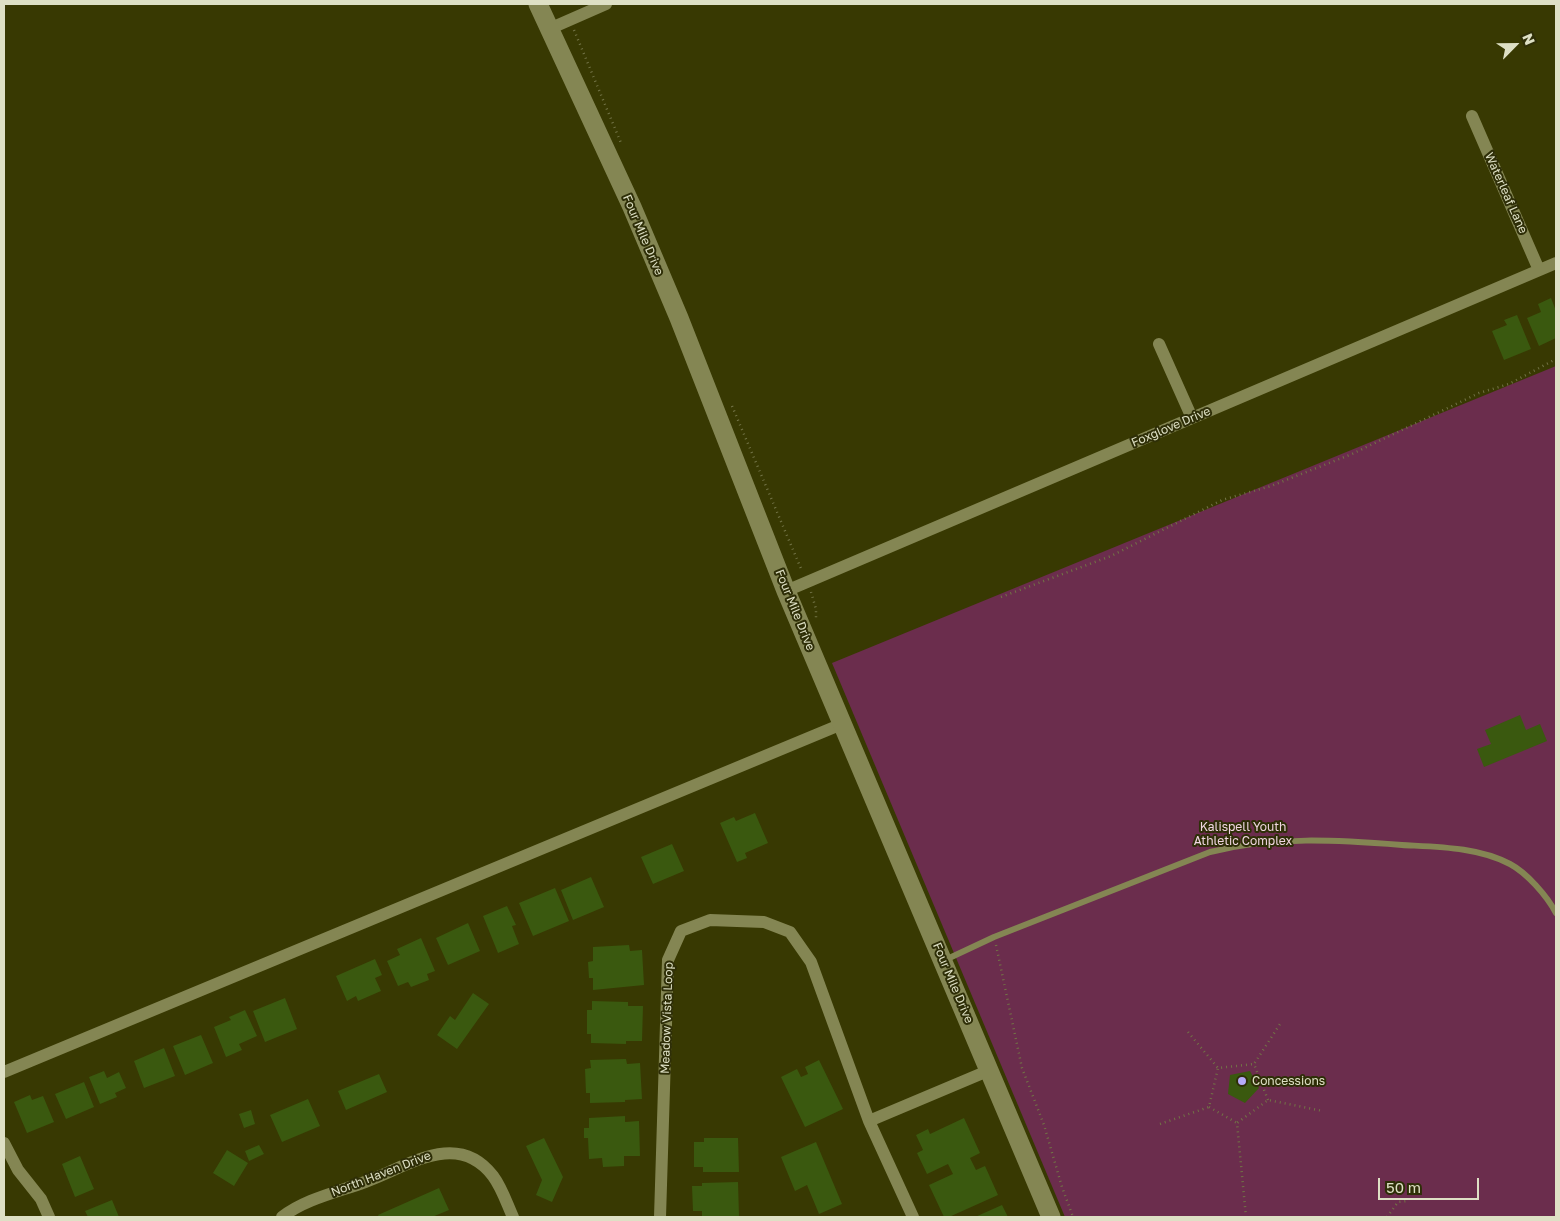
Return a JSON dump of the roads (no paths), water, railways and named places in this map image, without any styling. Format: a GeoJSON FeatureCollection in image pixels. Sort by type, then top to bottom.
{"type":"FeatureCollection","features":[{"type":"Feature","properties":{"kind":"street","name":"Four Mile Drive"},"geometry":{"type":"LineString","coordinates":[[538,4],[632,207],[679,318],[786,590],[1051,1217]]}},
{"type":"Feature","properties":{"kind":"street"},"geometry":{"type":"LineString","coordinates":[[548,29],[606,4]]}},
{"type":"Feature","properties":{"kind":"street","name":"Waterleaf Lane"},"geometry":{"type":"LineString","coordinates":[[1472,116],[1540,270]]}},
{"type":"Feature","properties":{"kind":"street","name":"Foxglove Drive"},"geometry":{"type":"LineString","coordinates":[[786,590],[1556,263]]}},
{"type":"Feature","properties":{"kind":"street"},"geometry":{"type":"LineString","coordinates":[[1159,344],[1192,418]]}},
{"type":"Feature","properties":{"kind":"street"},"geometry":{"type":"LineString","coordinates":[[4,1072],[842,724]]}},
{"type":"Feature","properties":{"kind":"street","name":"Meadow Vista Loop"},"geometry":{"type":"LineString","coordinates":[[660,1217],[668,960],[681,931],[710,920],[764,922],[790,932],[811,962],[869,1121],[913,1217]]}},
{"type":"Feature","properties":{"kind":"street"},"geometry":{"type":"LineString","coordinates":[[869,1121],[990,1070]]}},
{"type":"Feature","properties":{"kind":"street"},"geometry":{"type":"LineString","coordinates":[[4,1143],[18,1170],[41,1199],[49,1217]]}},
{"type":"Feature","properties":{"kind":"street","name":"North Haven Drive"},"geometry":{"type":"LineString","coordinates":[[282,1217],[296,1208],[336,1191],[366,1182],[427,1156],[446,1152],[466,1156],[485,1168],[499,1187],[513,1217]]}},
{"type":"Feature","properties":{"kind":"lane"},"geometry":{"type":"LineString","coordinates":[[944,960],[994,937],[1210,852],[1240,844],[1274,841],[1373,842],[1445,848],[1483,854],[1511,864],[1531,881],[1556,913]]}},
{"type":"Feature","properties":{"kind":"place","name":"Concessions"},"geometry":{"type":"Point","coordinates":[1242,1081]}},
{"type":"Feature","properties":{"kind":"park label","name":"Kalispell Youth Athletic Complex"},"geometry":{"type":"Point","coordinates":[1243,834]}}]}
